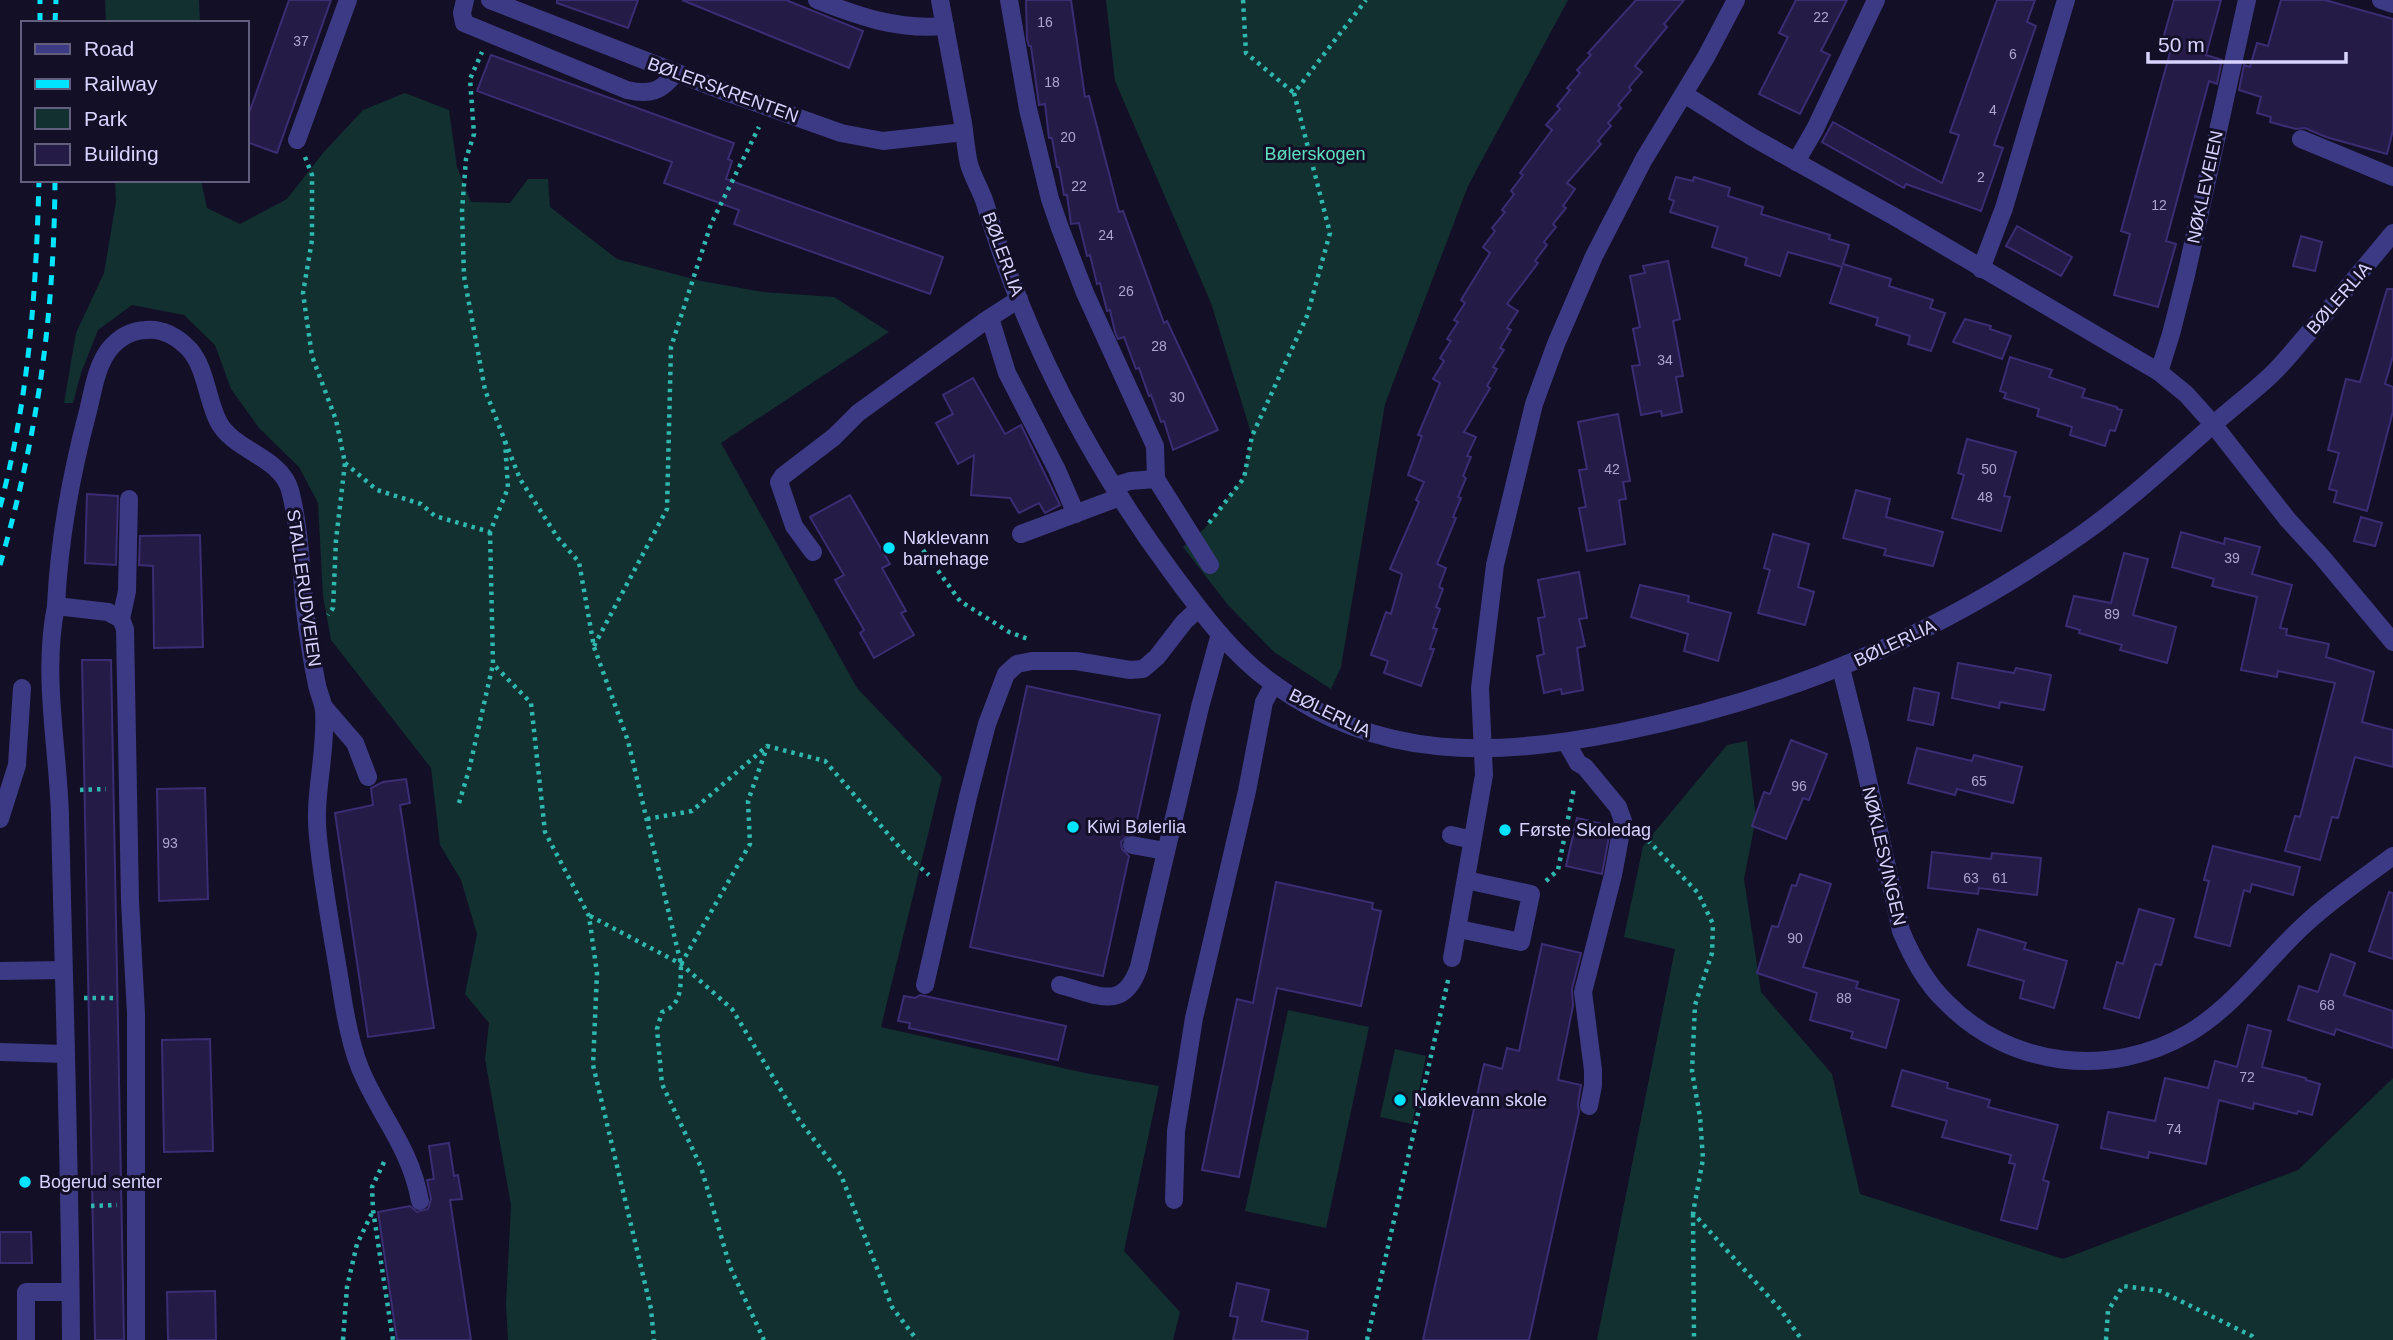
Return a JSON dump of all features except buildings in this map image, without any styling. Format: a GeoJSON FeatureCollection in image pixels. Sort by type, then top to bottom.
{"type":"FeatureCollection","features":[{"type":"Feature","properties":{"kind":"street"},"geometry":{"type":"LineString","coordinates":[[297,139],[348,0]]}},
{"type":"Feature","properties":{"kind":"street"},"geometry":{"type":"LineString","coordinates":[[465,0],[462,13],[464,23],[627,90],[642,94],[656,92],[667,85],[675,73]]}},
{"type":"Feature","properties":{"kind":"street","name":"BØLERSKRENTEN"},"geometry":{"type":"LineString","coordinates":[[490,0],[515,5],[675,73],[841,133],[883,141],[964,132]]}},
{"type":"Feature","properties":{"kind":"street"},"geometry":{"type":"LineString","coordinates":[[817,0],[865,19],[892,25],[945,26]]}},
{"type":"Feature","properties":{"kind":"street","name":"BØLERLIA"},"geometry":{"type":"LineString","coordinates":[[940,0],[969,163],[984,197],[993,232],[1038,348],[1075,420],[1138,527],[1198,609],[1238,655],[1274,684],[1301,702],[1373,735],[1427,747],[1483,749],[1566,742],[1724,708],[1840,668],[1915,635],[2031,569],[2138,491],[2273,374],[2344,294],[2393,233]]}},
{"type":"Feature","properties":{"kind":"street"},"geometry":{"type":"LineString","coordinates":[[1009,0],[1027,109],[1050,200],[1085,293],[1155,446],[1156,479],[1210,565]]}},
{"type":"Feature","properties":{"kind":"street"},"geometry":{"type":"LineString","coordinates":[[1452,958],[1484,775],[1480,688],[1495,565],[1534,404],[1556,344],[1594,256],[1644,159],[1684,94],[1735,0]]}},
{"type":"Feature","properties":{"kind":"street"},"geometry":{"type":"LineString","coordinates":[[1797,162],[1876,0]]}},
{"type":"Feature","properties":{"kind":"street"},"geometry":{"type":"LineString","coordinates":[[1981,269],[2004,208],[2066,0]]}},
{"type":"Feature","properties":{"kind":"street","name":"NØKLEVEIEN"},"geometry":{"type":"LineString","coordinates":[[2159,372],[2186,275],[2247,0]]}},
{"type":"Feature","properties":{"kind":"street"},"geometry":{"type":"LineString","coordinates":[[2381,0],[2393,4]]}},
{"type":"Feature","properties":{"kind":"street"},"geometry":{"type":"LineString","coordinates":[[1684,94],[1752,137],[2159,372],[2186,394],[2213,424],[2288,520],[2393,642]]}},
{"type":"Feature","properties":{"kind":"street"},"geometry":{"type":"LineString","coordinates":[[2301,139],[2393,177]]}},
{"type":"Feature","properties":{"kind":"street"},"geometry":{"type":"LineString","coordinates":[[813,552],[794,526],[779,482],[783,476],[834,437],[858,413],[1019,299]]}},
{"type":"Feature","properties":{"kind":"street"},"geometry":{"type":"LineString","coordinates":[[990,318],[1007,373],[1057,470],[1076,514]]}},
{"type":"Feature","properties":{"kind":"street","name":"STALLERUDVEIEN"},"geometry":{"type":"LineString","coordinates":[[71,1340],[59,793],[49,667],[50,633],[56,606],[72,470],[99,368],[108,351],[121,338],[136,331],[152,329],[167,332],[192,352],[218,422],[230,436],[281,473],[289,487],[302,560],[305,611],[318,688],[324,707],[323,765],[316,809],[317,836],[341,991],[361,1072],[400,1142],[416,1178],[421,1201]]}},
{"type":"Feature","properties":{"kind":"street"},"geometry":{"type":"LineString","coordinates":[[1021,534],[1076,514],[1117,492],[1130,481],[1156,479]]}},
{"type":"Feature","properties":{"kind":"street"},"geometry":{"type":"LineString","coordinates":[[129,499],[127,591],[121,619],[127,648],[130,901],[136,1014],[136,1340]]}},
{"type":"Feature","properties":{"kind":"street"},"geometry":{"type":"LineString","coordinates":[[56,606],[108,612],[121,619]]}},
{"type":"Feature","properties":{"kind":"street"},"geometry":{"type":"LineString","coordinates":[[925,985],[987,724],[1006,674],[1017,664],[1032,661],[1076,661],[1130,670],[1143,669],[1157,657],[1184,622],[1198,609]]}},
{"type":"Feature","properties":{"kind":"street"},"geometry":{"type":"LineString","coordinates":[[1060,985],[1115,998],[1124,994],[1133,984],[1220,634]]}},
{"type":"Feature","properties":{"kind":"street","name":"NØKLESVINGEN"},"geometry":{"type":"LineString","coordinates":[[1840,668],[1860,744],[1901,931],[1913,958],[1945,1002],[1964,1018],[2004,1045],[2027,1054],[2078,1062],[2105,1061],[2133,1056],[2188,1034],[2221,1009],[2302,927],[2342,893],[2393,856]]}},
{"type":"Feature","properties":{"kind":"street","name":"BØLERLIA"},"geometry":{"type":"LineString","coordinates":[[1174,1200],[1176,1131],[1194,1018],[1247,791],[1264,702],[1274,684]]}},
{"type":"Feature","properties":{"kind":"street"},"geometry":{"type":"LineString","coordinates":[[0,819],[17,765],[22,688]]}},
{"type":"Feature","properties":{"kind":"street"},"geometry":{"type":"LineString","coordinates":[[324,707],[355,743],[368,778]]}},
{"type":"Feature","properties":{"kind":"street"},"geometry":{"type":"LineString","coordinates":[[1566,742],[1578,763],[1603,788],[1622,813],[1623,821],[1618,856],[1583,992],[1593,1070],[1589,1106]]}},
{"type":"Feature","properties":{"kind":"street"},"geometry":{"type":"LineString","coordinates":[[1451,835],[1472,840]]}},
{"type":"Feature","properties":{"kind":"street"},"geometry":{"type":"LineString","coordinates":[[1132,845],[1166,851]]}},
{"type":"Feature","properties":{"kind":"street"},"geometry":{"type":"LineString","coordinates":[[1459,929],[1521,942],[1531,894],[1466,880]]}},
{"type":"Feature","properties":{"kind":"street"},"geometry":{"type":"LineString","coordinates":[[0,971],[63,970]]}},
{"type":"Feature","properties":{"kind":"street"},"geometry":{"type":"LineString","coordinates":[[0,1052],[65,1054]]}},
{"type":"Feature","properties":{"kind":"street"},"geometry":{"type":"LineString","coordinates":[[26,1340],[26,1292],[71,1292]]}},
{"type":"Feature","properties":{"kind":"path"},"geometry":{"type":"LineString","coordinates":[[1193,539],[1205,528],[1244,478],[1252,436],[1307,316],[1330,233],[1294,93],[1246,53],[1243,0]]}},
{"type":"Feature","properties":{"kind":"path"},"geometry":{"type":"LineString","coordinates":[[1294,93],[1366,0]]}},
{"type":"Feature","properties":{"kind":"path"},"geometry":{"type":"LineString","coordinates":[[511,44],[481,52],[470,79],[474,134],[466,159],[462,211],[464,276],[485,390],[520,479],[558,538],[579,562],[594,647],[628,741],[681,964],[680,995],[671,1009],[662,1012],[657,1029],[662,1084],[701,1167],[730,1267],[764,1340]]}},
{"type":"Feature","properties":{"kind":"path"},"geometry":{"type":"LineString","coordinates":[[594,647],[667,509],[671,347],[711,224],[751,147],[767,107]]}},
{"type":"Feature","properties":{"kind":"path"},"geometry":{"type":"LineString","coordinates":[[297,139],[312,175],[312,240],[303,293],[312,356],[336,420],[345,463],[336,540],[333,608],[311,642]]}},
{"type":"Feature","properties":{"kind":"path"},"geometry":{"type":"LineString","coordinates":[[459,803],[470,770],[493,664],[490,532],[508,488],[505,441]]}},
{"type":"Feature","properties":{"kind":"path"},"geometry":{"type":"LineString","coordinates":[[345,463],[377,490],[421,504],[435,516],[490,532]]}},
{"type":"Feature","properties":{"kind":"path"},"geometry":{"type":"LineString","coordinates":[[923,550],[960,601],[1009,632],[1035,642],[1055,655],[1059,661]]}},
{"type":"Feature","properties":{"kind":"path"},"geometry":{"type":"LineString","coordinates":[[493,664],[531,702],[545,832],[589,916],[597,973],[593,1065],[652,1309],[654,1340]]}},
{"type":"Feature","properties":{"kind":"path"},"geometry":{"type":"LineString","coordinates":[[647,819],[692,811],[767,746]]}},
{"type":"Feature","properties":{"kind":"path"},"geometry":{"type":"LineString","coordinates":[[767,746],[824,761],[907,856],[947,891]]}},
{"type":"Feature","properties":{"kind":"path"},"geometry":{"type":"LineString","coordinates":[[681,964],[750,844],[748,801],[767,746]]}},
{"type":"Feature","properties":{"kind":"path"},"geometry":{"type":"LineString","coordinates":[[1531,894],[1558,870],[1578,763]]}},
{"type":"Feature","properties":{"kind":"path"},"geometry":{"type":"LineString","coordinates":[[92,790],[114,789]]}},
{"type":"Feature","properties":{"kind":"path"},"geometry":{"type":"LineString","coordinates":[[1622,813],[1698,892],[1713,924],[1712,953],[1695,1005],[1692,1071],[1700,1117],[1703,1158],[1693,1213],[1694,1340]]}},
{"type":"Feature","properties":{"kind":"path"},"geometry":{"type":"LineString","coordinates":[[589,916],[681,964],[732,1009],[799,1120],[841,1175],[892,1307],[917,1340]]}},
{"type":"Feature","properties":{"kind":"path"},"geometry":{"type":"LineString","coordinates":[[1367,1340],[1452,958]]}},
{"type":"Feature","properties":{"kind":"path"},"geometry":{"type":"LineString","coordinates":[[97,998],[117,998]]}},
{"type":"Feature","properties":{"kind":"path"},"geometry":{"type":"LineString","coordinates":[[393,1340],[373,1210],[373,1184],[381,1167],[400,1142]]}},
{"type":"Feature","properties":{"kind":"path"},"geometry":{"type":"LineString","coordinates":[[100,1206],[122,1205]]}},
{"type":"Feature","properties":{"kind":"path"},"geometry":{"type":"LineString","coordinates":[[343,1340],[347,1287],[357,1244],[373,1210]]}},
{"type":"Feature","properties":{"kind":"path"},"geometry":{"type":"LineString","coordinates":[[1693,1213],[1780,1309],[1802,1340]]}},
{"type":"Feature","properties":{"kind":"path"},"geometry":{"type":"LineString","coordinates":[[2106,1340],[2108,1311],[2123,1286],[2160,1291],[2252,1336],[2255,1340]]}},
{"type":"Feature","properties":{"kind":"green space"},"geometry":{"type":"Polygon","coordinates":[[[105,0],[199,0],[200,21],[106,21],[105,0]]]}},
{"type":"Feature","properties":{"kind":"green space","name":"Bølerskogen"},"geometry":{"type":"Polygon","coordinates":[[[1106,0],[1568,0],[1468,186],[1385,404],[1341,667],[1331,689],[1274,652],[1228,605],[1183,547],[1205,528],[1243,478],[1252,436],[1211,303],[1115,81],[1106,0]]]}},
{"type":"Feature","properties":{"kind":"green space"},"geometry":{"type":"Polygon","coordinates":[[[405,93],[449,110],[457,167],[471,202],[510,203],[528,179],[548,179],[550,207],[617,259],[701,281],[763,292],[834,297],[889,332],[721,443],[857,688],[942,777],[881,1027],[1085,1073],[1159,1086],[1124,1251],[1180,1312],[1173,1340],[508,1340],[506,1304],[511,1205],[485,1059],[489,1023],[465,994],[477,934],[461,880],[440,845],[431,768],[331,640],[323,596],[318,503],[299,467],[259,428],[231,389],[215,345],[184,315],[132,305],[98,330],[81,373],[73,403],[64,403],[76,333],[104,273],[116,202],[115,182],[201,182],[207,208],[240,224],[287,199],[323,153],[363,110],[405,93]]]}},
{"type":"Feature","properties":{"kind":"green space"},"geometry":{"type":"Polygon","coordinates":[[[1747,741],[1756,818],[1744,879],[1761,992],[1832,1074],[1860,1194],[2063,1259],[2298,1170],[2393,1078],[2393,1340],[1597,1340],[1675,949],[1624,937],[1643,846],[1727,745],[1747,741]]]}},
{"type":"Feature","properties":{"kind":"green space"},"geometry":{"type":"Polygon","coordinates":[[[1288,1010],[1369,1027],[1326,1228],[1245,1211],[1288,1010]]]}},
{"type":"Feature","properties":{"kind":"green space"},"geometry":{"type":"Polygon","coordinates":[[[1395,1049],[1426,1056],[1412,1124],[1380,1117],[1395,1049]]]}},
{"type":"Feature","properties":{"kind":"railway"},"geometry":{"type":"LineString","coordinates":[[40,0],[40,21]]}},
{"type":"Feature","properties":{"kind":"railway"},"geometry":{"type":"LineString","coordinates":[[55,21],[56,0]]}},
{"type":"Feature","properties":{"kind":"railway"},"geometry":{"type":"LineString","coordinates":[[0,507],[18,426],[29,345],[39,182]]}},
{"type":"Feature","properties":{"kind":"railway"},"geometry":{"type":"LineString","coordinates":[[0,565],[24,468],[41,374],[51,279],[55,182]]}},
{"type":"Feature","properties":{"kind":"place","name":"Nøklevann barnehage"},"geometry":{"type":"Point","coordinates":[889,548]}},
{"type":"Feature","properties":{"kind":"place","name":"Kiwi Bølerlia"},"geometry":{"type":"Point","coordinates":[1073,827]}},
{"type":"Feature","properties":{"kind":"place","name":"Første Skoledag"},"geometry":{"type":"Point","coordinates":[1505,830]}},
{"type":"Feature","properties":{"kind":"place","name":"Nøklevann skole"},"geometry":{"type":"Point","coordinates":[1400,1100]}},
{"type":"Feature","properties":{"kind":"place","name":"Bogerud senter"},"geometry":{"type":"Point","coordinates":[25,1182]}}]}
